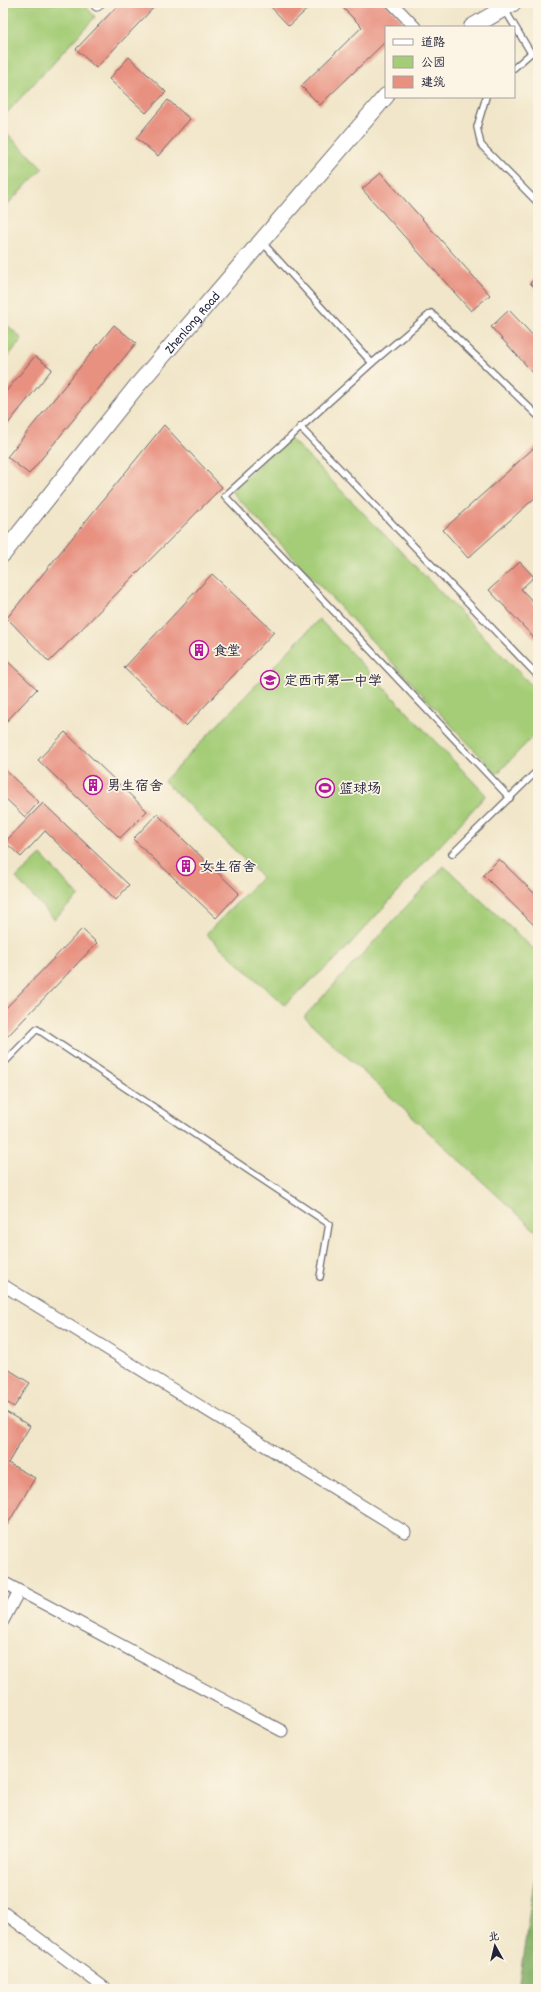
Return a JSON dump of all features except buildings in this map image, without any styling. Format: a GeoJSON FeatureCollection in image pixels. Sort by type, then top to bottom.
{"type":"FeatureCollection","features":[{"type":"Feature","properties":{"kind":"main road"},"geometry":{"type":"LineString","coordinates":[[465,26],[504,5]]}},
{"type":"Feature","properties":{"kind":"main road"},"geometry":{"type":"LineString","coordinates":[[473,26],[504,5]]}},
{"type":"Feature","properties":{"kind":"main road","name":"Zhenlong Road"},"geometry":{"type":"LineString","coordinates":[[3,554],[136,387],[385,97]]}},
{"type":"Feature","properties":{"kind":"street"},"geometry":{"type":"LineString","coordinates":[[392,3],[414,26]]}},
{"type":"Feature","properties":{"kind":"street"},"geometry":{"type":"LineString","coordinates":[[3,1285],[405,1532]]}},
{"type":"Feature","properties":{"kind":"street"},"geometry":{"type":"LineString","coordinates":[[3,1582],[282,1731]]}},
{"type":"Feature","properties":{"kind":"street"},"geometry":{"type":"LineString","coordinates":[[3,1620],[19,1591]]}},
{"type":"Feature","properties":{"kind":"street"},"geometry":{"type":"LineString","coordinates":[[3,1912],[106,1989]]}},
{"type":"Feature","properties":{"kind":"lane"},"geometry":{"type":"LineString","coordinates":[[504,5],[531,53],[515,67]]}},
{"type":"Feature","properties":{"kind":"lane"},"geometry":{"type":"LineString","coordinates":[[486,98],[477,127],[481,145],[538,203]]}},
{"type":"Feature","properties":{"kind":"lane"},"geometry":{"type":"LineString","coordinates":[[261,241],[372,363]]}},
{"type":"Feature","properties":{"kind":"lane"},"geometry":{"type":"LineString","coordinates":[[510,798],[225,496],[372,363],[431,313],[538,416]]}},
{"type":"Feature","properties":{"kind":"lane"},"geometry":{"type":"LineString","coordinates":[[300,427],[538,676]]}},
{"type":"Feature","properties":{"kind":"lane"},"geometry":{"type":"LineString","coordinates":[[452,854],[538,770]]}},
{"type":"Feature","properties":{"kind":"lane"},"geometry":{"type":"LineString","coordinates":[[3,1064],[37,1029],[329,1224],[320,1277]]}},
{"type":"Feature","properties":{"kind":"green space"},"geometry":{"type":"Polygon","coordinates":[[[3,3],[83,3],[95,17],[3,117],[3,3]]]}},
{"type":"Feature","properties":{"kind":"green space"},"geometry":{"type":"Polygon","coordinates":[[[3,130],[43,168],[3,209],[3,130]]]}},
{"type":"Feature","properties":{"kind":"green space"},"geometry":{"type":"Polygon","coordinates":[[[3,321],[22,339],[3,363],[3,321]]]}},
{"type":"Feature","properties":{"kind":"green space"},"geometry":{"type":"Polygon","coordinates":[[[289,437],[538,692],[538,731],[497,774],[231,491],[289,437]]]}},
{"type":"Feature","properties":{"kind":"green space","name":"篮球场"},"geometry":{"type":"Polygon","coordinates":[[[319,619],[486,795],[341,954],[284,1005],[206,934],[262,877],[164,781],[319,619]]]}},
{"type":"Feature","properties":{"kind":"green space"},"geometry":{"type":"Polygon","coordinates":[[[41,855],[79,896],[54,919],[16,878],[41,855]]]}},
{"type":"Feature","properties":{"kind":"green space"},"geometry":{"type":"Polygon","coordinates":[[[444,866],[538,953],[538,1233],[304,1017],[444,866]]]}},
{"type":"Feature","properties":{"kind":"green space"},"geometry":{"type":"Polygon","coordinates":[[[538,1856],[538,1989],[518,1989],[538,1856]]]}},
{"type":"Feature","properties":{"kind":"place","name":"食堂"},"geometry":{"type":"Point","coordinates":[199,650]}},
{"type":"Feature","properties":{"kind":"place","name":"定西市第一中学"},"geometry":{"type":"Point","coordinates":[270,680]}},
{"type":"Feature","properties":{"kind":"place","name":"男生宿舍"},"geometry":{"type":"Point","coordinates":[93,785]}},
{"type":"Feature","properties":{"kind":"place","name":"篮球场"},"geometry":{"type":"Point","coordinates":[325,788]}},
{"type":"Feature","properties":{"kind":"place","name":"女生宿舍"},"geometry":{"type":"Point","coordinates":[186,866]}}]}
